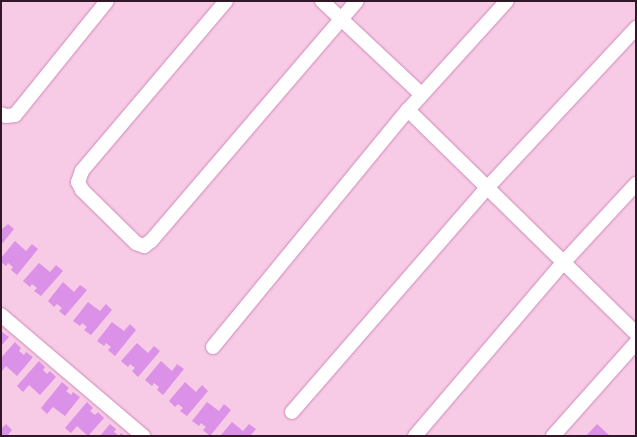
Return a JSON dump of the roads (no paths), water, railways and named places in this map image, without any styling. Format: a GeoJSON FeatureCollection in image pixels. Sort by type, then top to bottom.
{"type":"FeatureCollection","features":[{"type":"Feature","properties":{"kind":"street"},"geometry":{"type":"LineString","coordinates":[[1,114],[6,116],[15,114],[107,1]]}},
{"type":"Feature","properties":{"kind":"street"},"geometry":{"type":"LineString","coordinates":[[226,1],[82,171],[78,182],[82,190],[136,243],[144,246],[151,241],[341,18],[358,1]]}},
{"type":"Feature","properties":{"kind":"street"},"geometry":{"type":"LineString","coordinates":[[322,1],[421,94]]}},
{"type":"Feature","properties":{"kind":"street"},"geometry":{"type":"LineString","coordinates":[[213,347],[421,94],[507,1]]}},
{"type":"Feature","properties":{"kind":"street"},"geometry":{"type":"LineString","coordinates":[[292,412],[487,188],[636,28]]}},
{"type":"Feature","properties":{"kind":"street"},"geometry":{"type":"LineString","coordinates":[[408,110],[636,334]]}},
{"type":"Feature","properties":{"kind":"street"},"geometry":{"type":"LineString","coordinates":[[415,436],[563,263],[636,184]]}},
{"type":"Feature","properties":{"kind":"street"},"geometry":{"type":"LineString","coordinates":[[1,315],[142,436]]}},
{"type":"Feature","properties":{"kind":"street"},"geometry":{"type":"LineString","coordinates":[[553,436],[636,343]]}}]}
